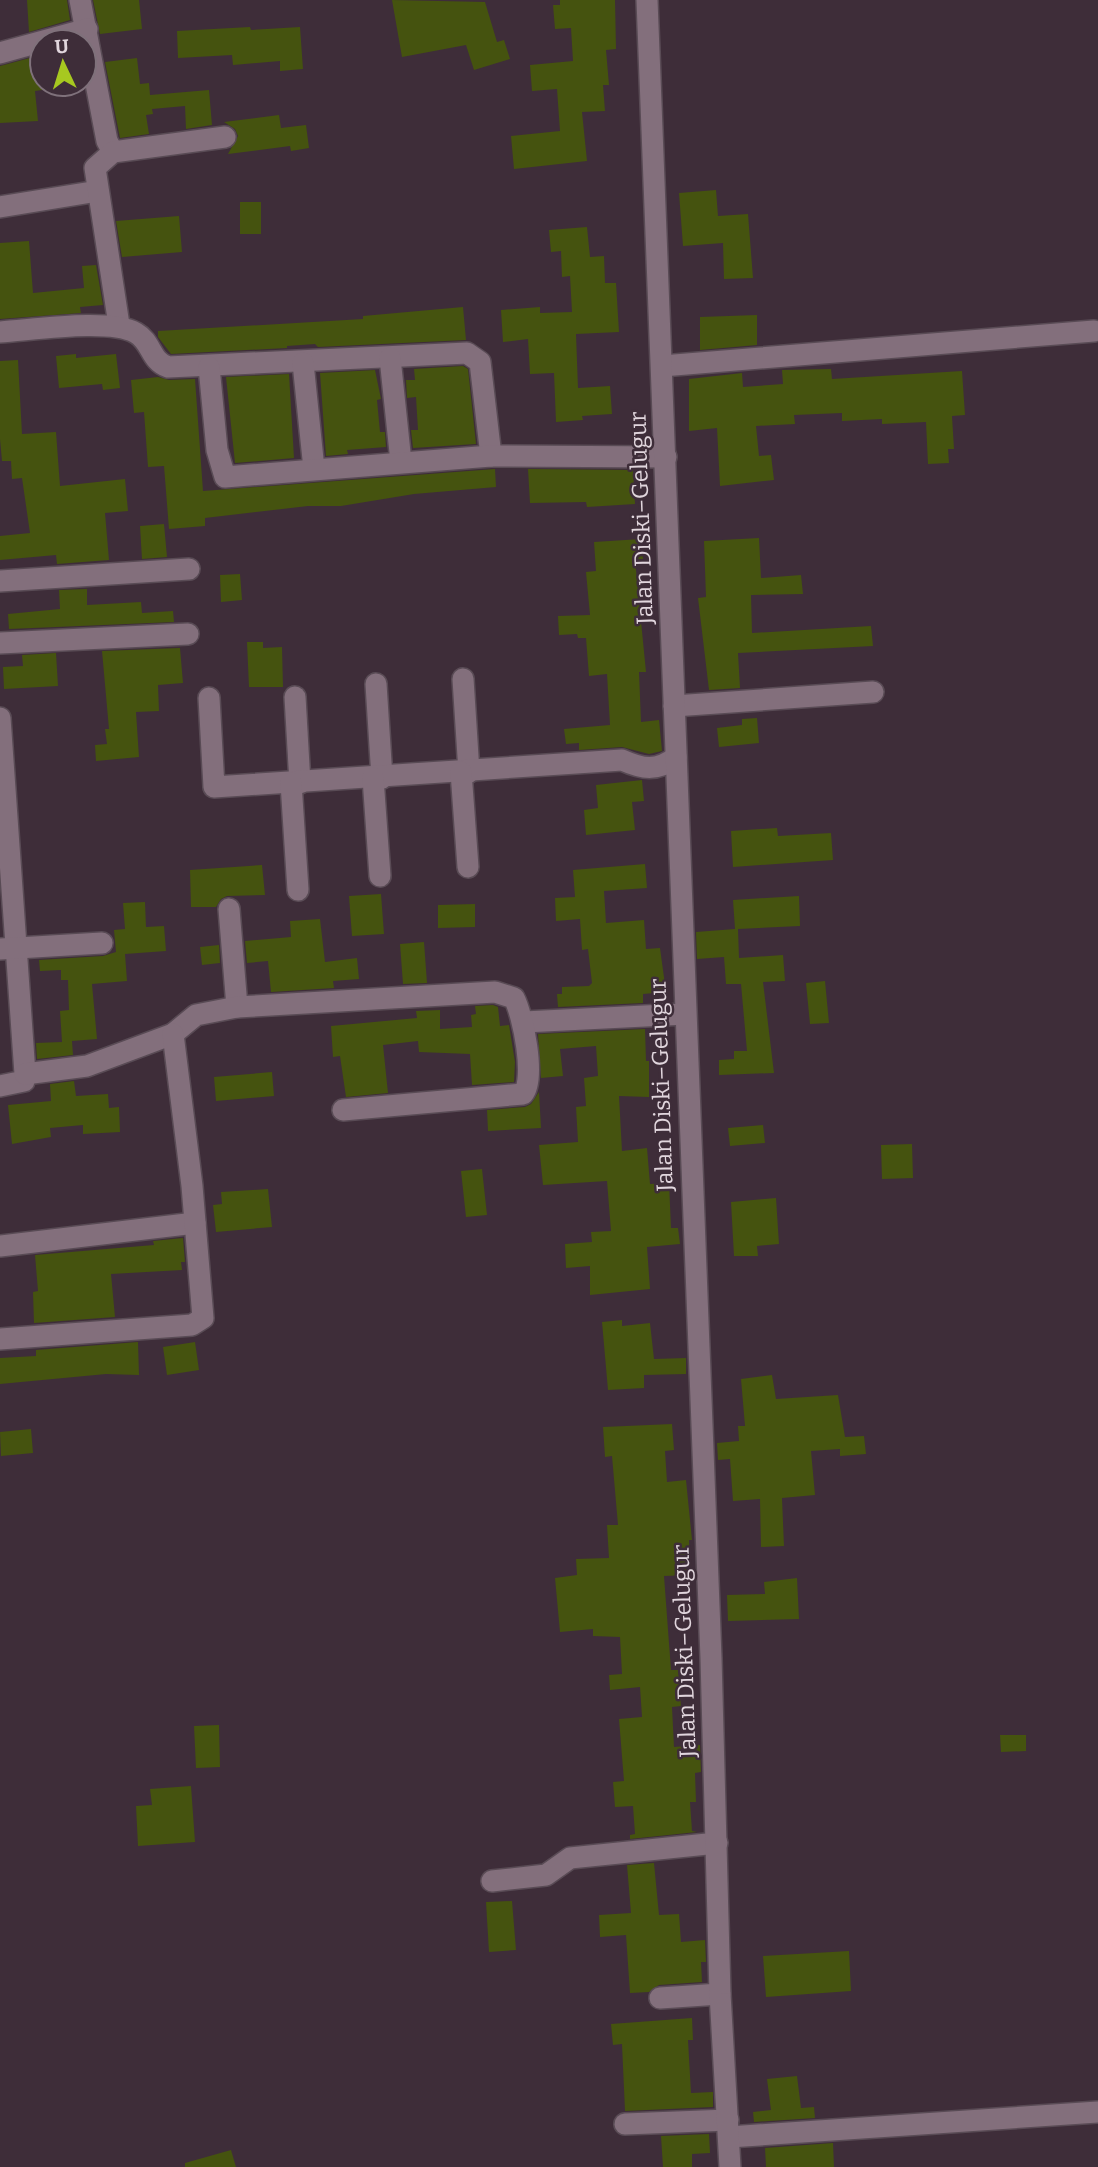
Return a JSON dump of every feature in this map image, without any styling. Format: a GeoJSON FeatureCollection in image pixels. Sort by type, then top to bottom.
{"type":"FeatureCollection","features":[{"type":"Feature","properties":{"kind":"street"},"geometry":{"type":"LineString","coordinates":[[80,0],[87,28]]}},
{"type":"Feature","properties":{"kind":"street","name":"Jalan Diski–Gelugur"},"geometry":{"type":"LineString","coordinates":[[646,0],[666,457],[720,1994],[730,2167]]}},
{"type":"Feature","properties":{"kind":"street"},"geometry":{"type":"LineString","coordinates":[[0,52],[28,45]]}},
{"type":"Feature","properties":{"kind":"street"},"geometry":{"type":"LineString","coordinates":[[98,91],[107,141],[113,152]]}},
{"type":"Feature","properties":{"kind":"street"},"geometry":{"type":"LineString","coordinates":[[119,325],[95,168],[113,152],[225,137]]}},
{"type":"Feature","properties":{"kind":"street"},"geometry":{"type":"LineString","coordinates":[[0,206],[98,191]]}},
{"type":"Feature","properties":{"kind":"street"},"geometry":{"type":"LineString","coordinates":[[0,332],[119,325],[144,339],[156,361],[162,365],[209,367],[463,353],[480,362],[491,456]]}},
{"type":"Feature","properties":{"kind":"street"},"geometry":{"type":"LineString","coordinates":[[662,366],[1094,331]]}},
{"type":"Feature","properties":{"kind":"street"},"geometry":{"type":"LineString","coordinates":[[390,358],[401,462]]}},
{"type":"Feature","properties":{"kind":"street"},"geometry":{"type":"LineString","coordinates":[[303,363],[314,468]]}},
{"type":"Feature","properties":{"kind":"street"},"geometry":{"type":"LineString","coordinates":[[209,367],[217,450],[225,477],[491,456],[666,457]]}},
{"type":"Feature","properties":{"kind":"street"},"geometry":{"type":"LineString","coordinates":[[0,582],[189,569]]}},
{"type":"Feature","properties":{"kind":"street"},"geometry":{"type":"LineString","coordinates":[[0,643],[188,634]]}},
{"type":"Feature","properties":{"kind":"street"},"geometry":{"type":"LineString","coordinates":[[463,679],[468,867]]}},
{"type":"Feature","properties":{"kind":"street"},"geometry":{"type":"LineString","coordinates":[[376,684],[380,876]]}},
{"type":"Feature","properties":{"kind":"street"},"geometry":{"type":"LineString","coordinates":[[674,706],[873,692]]}},
{"type":"Feature","properties":{"kind":"street"},"geometry":{"type":"LineString","coordinates":[[295,697],[298,890]]}},
{"type":"Feature","properties":{"kind":"street"},"geometry":{"type":"LineString","coordinates":[[209,698],[214,787],[622,760],[641,769],[664,767],[676,757]]}},
{"type":"Feature","properties":{"kind":"street"},"geometry":{"type":"LineString","coordinates":[[0,718],[8,948],[26,1074],[24,1081],[19,1084],[0,1086]]}},
{"type":"Feature","properties":{"kind":"street"},"geometry":{"type":"LineString","coordinates":[[229,909],[237,1007]]}},
{"type":"Feature","properties":{"kind":"street"},"geometry":{"type":"LineString","coordinates":[[8,948],[102,943]]}},
{"type":"Feature","properties":{"kind":"street"},"geometry":{"type":"LineString","coordinates":[[26,1074],[87,1066],[173,1034],[196,1015],[237,1007],[495,992],[514,998],[524,1022],[528,1084],[523,1094],[343,1110]]}},
{"type":"Feature","properties":{"kind":"street"},"geometry":{"type":"LineString","coordinates":[[524,1022],[685,1014]]}},
{"type":"Feature","properties":{"kind":"street"},"geometry":{"type":"LineString","coordinates":[[0,1339],[199,1323],[205,1313],[173,1034]]}},
{"type":"Feature","properties":{"kind":"street"},"geometry":{"type":"LineString","coordinates":[[0,1246],[195,1223]]}},
{"type":"Feature","properties":{"kind":"street"},"geometry":{"type":"LineString","coordinates":[[492,1881],[546,1875],[570,1858],[716,1843]]}},
{"type":"Feature","properties":{"kind":"street"},"geometry":{"type":"LineString","coordinates":[[660,1998],[720,1994]]}},
{"type":"Feature","properties":{"kind":"street"},"geometry":{"type":"LineString","coordinates":[[625,2124],[729,2129],[1098,2112]]}},
{"type":"Feature","properties":{"kind":"building"},"geometry":{"type":"Polygon","coordinates":[[[27,0],[67,0],[70,20],[43,28],[29,28],[27,0]]]}},
{"type":"Feature","properties":{"kind":"building"},"geometry":{"type":"Polygon","coordinates":[[[93,0],[139,0],[142,29],[100,34],[93,0]]]}},
{"type":"Feature","properties":{"kind":"building"},"geometry":{"type":"Polygon","coordinates":[[[392,0],[485,2],[497,42],[504,40],[510,59],[474,70],[466,45],[402,57],[392,0]]]}},
{"type":"Feature","properties":{"kind":"building"},"geometry":{"type":"Polygon","coordinates":[[[560,0],[615,0],[616,49],[606,50],[609,85],[603,85],[605,111],[582,112],[587,161],[514,169],[511,136],[560,131],[557,89],[532,91],[530,65],[573,61],[571,28],[555,29],[553,5],[560,5],[560,0]]]}},
{"type":"Feature","properties":{"kind":"building"},"geometry":{"type":"Polygon","coordinates":[[[250,27],[251,30],[300,27],[303,69],[280,71],[280,61],[233,65],[232,55],[178,58],[177,31],[250,27]]]}},
{"type":"Feature","properties":{"kind":"building"},"geometry":{"type":"Polygon","coordinates":[[[28,58],[28,98],[36,98],[38,121],[0,123],[0,66],[28,58]]]}},
{"type":"Feature","properties":{"kind":"building"},"geometry":{"type":"Polygon","coordinates":[[[137,58],[140,84],[149,83],[150,95],[209,90],[212,125],[186,129],[185,106],[152,109],[153,114],[146,115],[149,134],[120,138],[105,62],[137,58]]]}},
{"type":"Feature","properties":{"kind":"building"},"geometry":{"type":"Polygon","coordinates":[[[279,115],[281,128],[306,125],[309,148],[291,151],[290,146],[228,154],[238,136],[235,129],[224,122],[279,115]]]}},
{"type":"Feature","properties":{"kind":"building"},"geometry":{"type":"Polygon","coordinates":[[[716,190],[718,216],[748,214],[753,278],[724,279],[723,243],[683,246],[679,193],[716,190]]]}},
{"type":"Feature","properties":{"kind":"building"},"geometry":{"type":"Polygon","coordinates":[[[240,202],[261,202],[261,234],[240,234],[240,202]]]}},
{"type":"Feature","properties":{"kind":"building"},"geometry":{"type":"Polygon","coordinates":[[[179,216],[182,252],[122,257],[116,221],[179,216]]]}},
{"type":"Feature","properties":{"kind":"building"},"geometry":{"type":"Polygon","coordinates":[[[587,227],[590,257],[604,256],[605,283],[616,283],[619,332],[576,334],[578,388],[610,386],[612,414],[582,416],[583,420],[556,422],[554,373],[530,374],[528,339],[503,342],[501,310],[540,307],[540,313],[572,312],[570,276],[562,277],[561,251],[551,252],[549,230],[587,227]]]}},
{"type":"Feature","properties":{"kind":"building"},"geometry":{"type":"Polygon","coordinates":[[[29,241],[33,293],[84,288],[82,266],[96,265],[103,305],[80,307],[81,313],[0,319],[0,243],[29,241]]]}},
{"type":"Feature","properties":{"kind":"building"},"geometry":{"type":"Polygon","coordinates":[[[463,307],[466,340],[318,347],[315,344],[171,354],[158,337],[158,331],[363,319],[363,316],[463,307]]]}},
{"type":"Feature","properties":{"kind":"building"},"geometry":{"type":"Polygon","coordinates":[[[757,315],[757,345],[700,350],[700,317],[757,315]]]}},
{"type":"Feature","properties":{"kind":"building"},"geometry":{"type":"Polygon","coordinates":[[[76,354],[76,358],[116,354],[120,388],[103,390],[102,384],[59,388],[56,356],[76,354]]]}},
{"type":"Feature","properties":{"kind":"building"},"geometry":{"type":"Polygon","coordinates":[[[18,360],[22,434],[56,432],[60,486],[125,479],[128,511],[105,513],[109,560],[57,564],[56,555],[0,560],[0,536],[30,533],[22,478],[12,479],[11,461],[2,461],[0,439],[0,361],[18,360]]]}},
{"type":"Feature","properties":{"kind":"building"},"geometry":{"type":"Polygon","coordinates":[[[463,366],[468,369],[476,444],[413,448],[411,430],[418,430],[416,397],[407,398],[406,380],[415,380],[414,369],[463,366]]]}},
{"type":"Feature","properties":{"kind":"building"},"geometry":{"type":"Polygon","coordinates":[[[831,369],[832,379],[962,371],[965,415],[952,416],[954,449],[948,449],[949,463],[928,464],[926,422],[882,424],[882,419],[842,421],[842,413],[794,415],[795,424],[756,426],[759,456],[771,455],[774,480],[720,486],[717,428],[689,431],[689,379],[742,373],[743,387],[783,384],[782,370],[831,369]]]}},
{"type":"Feature","properties":{"kind":"building"},"geometry":{"type":"Polygon","coordinates":[[[375,370],[381,399],[377,400],[380,432],[385,432],[386,447],[347,450],[348,454],[326,456],[320,373],[375,370]]]}},
{"type":"Feature","properties":{"kind":"building"},"geometry":{"type":"Polygon","coordinates":[[[289,374],[294,458],[235,463],[226,377],[289,374]]]}},
{"type":"Feature","properties":{"kind":"building"},"geometry":{"type":"Polygon","coordinates":[[[158,377],[169,380],[195,379],[203,491],[495,469],[496,487],[414,494],[341,506],[308,506],[205,518],[205,526],[169,529],[164,466],[148,467],[144,412],[134,413],[131,380],[158,377]]]}},
{"type":"Feature","properties":{"kind":"building"},"geometry":{"type":"Polygon","coordinates":[[[528,469],[633,470],[635,504],[587,507],[586,502],[530,503],[528,469]]]}},
{"type":"Feature","properties":{"kind":"building"},"geometry":{"type":"Polygon","coordinates":[[[164,524],[167,557],[142,559],[140,526],[164,524]]]}},
{"type":"Feature","properties":{"kind":"building"},"geometry":{"type":"Polygon","coordinates":[[[759,538],[761,578],[801,575],[803,594],[751,595],[752,633],[871,626],[873,646],[738,653],[740,688],[709,690],[698,598],[706,597],[704,541],[759,538]]]}},
{"type":"Feature","properties":{"kind":"building"},"geometry":{"type":"Polygon","coordinates":[[[641,539],[643,559],[635,560],[646,672],[639,672],[641,722],[659,720],[662,751],[649,754],[622,747],[579,750],[579,743],[566,744],[564,729],[610,725],[607,674],[589,676],[586,638],[578,638],[577,634],[559,635],[558,616],[590,615],[586,572],[596,571],[594,542],[641,539]]]}},
{"type":"Feature","properties":{"kind":"building"},"geometry":{"type":"Polygon","coordinates":[[[240,574],[242,600],[221,602],[220,575],[240,574]]]}},
{"type":"Feature","properties":{"kind":"building"},"geometry":{"type":"Polygon","coordinates":[[[87,589],[87,605],[141,602],[142,613],[173,611],[174,622],[9,629],[8,614],[60,609],[59,590],[87,589]]]}},
{"type":"Feature","properties":{"kind":"building"},"geometry":{"type":"Polygon","coordinates":[[[247,642],[263,642],[263,648],[282,647],[283,687],[249,687],[247,642]]]}},
{"type":"Feature","properties":{"kind":"building"},"geometry":{"type":"Polygon","coordinates":[[[180,648],[183,683],[158,685],[159,711],[136,712],[139,757],[96,761],[95,745],[107,744],[105,729],[109,729],[102,651],[180,648]]]}},
{"type":"Feature","properties":{"kind":"building"},"geometry":{"type":"Polygon","coordinates":[[[56,653],[58,686],[4,689],[3,667],[23,666],[22,655],[56,653]]]}},
{"type":"Feature","properties":{"kind":"building"},"geometry":{"type":"Polygon","coordinates":[[[757,718],[759,743],[719,747],[717,728],[742,725],[742,719],[757,718]]]}},
{"type":"Feature","properties":{"kind":"building"},"geometry":{"type":"Polygon","coordinates":[[[642,780],[644,801],[632,802],[635,830],[586,835],[584,810],[598,808],[596,785],[642,780]]]}},
{"type":"Feature","properties":{"kind":"building"},"geometry":{"type":"Polygon","coordinates":[[[777,828],[778,836],[831,833],[833,860],[733,867],[731,831],[777,828]]]}},
{"type":"Feature","properties":{"kind":"building"},"geometry":{"type":"Polygon","coordinates":[[[645,864],[647,888],[604,891],[606,923],[644,920],[646,949],[660,948],[666,992],[643,994],[643,1003],[558,1007],[557,994],[562,994],[562,987],[589,986],[592,983],[588,949],[582,950],[580,919],[556,921],[555,898],[575,897],[573,870],[645,864]]]}},
{"type":"Feature","properties":{"kind":"building"},"geometry":{"type":"Polygon","coordinates":[[[262,865],[265,895],[227,896],[221,899],[216,907],[191,907],[190,870],[262,865]]]}},
{"type":"Feature","properties":{"kind":"building"},"geometry":{"type":"Polygon","coordinates":[[[381,894],[384,934],[352,936],[349,896],[381,894]]]}},
{"type":"Feature","properties":{"kind":"building"},"geometry":{"type":"Polygon","coordinates":[[[799,896],[800,926],[738,929],[739,958],[783,955],[785,981],[763,982],[774,1073],[719,1075],[719,1060],[734,1059],[734,1051],[747,1051],[741,984],[726,984],[724,957],[697,959],[696,932],[735,929],[733,900],[799,896]]]}},
{"type":"Feature","properties":{"kind":"building"},"geometry":{"type":"Polygon","coordinates":[[[145,902],[146,927],[164,926],[166,951],[125,954],[127,981],[92,984],[97,1039],[72,1041],[73,1055],[37,1059],[36,1043],[62,1042],[60,1011],[69,1010],[68,980],[61,980],[61,970],[40,971],[39,960],[103,956],[116,952],[114,930],[125,929],[123,903],[145,902]]]}},
{"type":"Feature","properties":{"kind":"building"},"geometry":{"type":"Polygon","coordinates":[[[475,904],[475,927],[438,928],[438,905],[475,904]]]}},
{"type":"Feature","properties":{"kind":"building"},"geometry":{"type":"Polygon","coordinates":[[[320,919],[325,962],[357,958],[359,979],[333,981],[334,988],[271,992],[268,961],[247,963],[245,941],[291,937],[290,921],[320,919]]]}},
{"type":"Feature","properties":{"kind":"building"},"geometry":{"type":"Polygon","coordinates":[[[424,942],[427,983],[403,984],[400,944],[424,942]]]}},
{"type":"Feature","properties":{"kind":"building"},"geometry":{"type":"Polygon","coordinates":[[[219,945],[220,963],[202,965],[200,947],[219,945]]]}},
{"type":"Feature","properties":{"kind":"building"},"geometry":{"type":"Polygon","coordinates":[[[825,981],[829,1023],[810,1024],[806,983],[825,981]]]}},
{"type":"Feature","properties":{"kind":"building"},"geometry":{"type":"Polygon","coordinates":[[[475,1006],[498,1007],[500,1026],[509,1025],[515,1062],[514,1082],[472,1085],[470,1054],[419,1052],[418,1041],[383,1045],[388,1093],[346,1097],[340,1056],[333,1057],[331,1026],[417,1018],[416,1011],[440,1010],[440,1029],[472,1027],[471,1015],[476,1014],[475,1006]]]}},
{"type":"Feature","properties":{"kind":"building"},"geometry":{"type":"Polygon","coordinates":[[[645,1029],[646,1061],[649,1061],[649,1097],[619,1096],[622,1151],[647,1148],[650,1184],[669,1183],[671,1228],[678,1228],[680,1244],[647,1247],[650,1289],[590,1295],[590,1266],[566,1268],[565,1244],[592,1242],[591,1232],[611,1231],[607,1181],[543,1185],[539,1145],[578,1142],[576,1107],[586,1106],[584,1078],[598,1076],[596,1046],[560,1049],[563,1076],[541,1078],[538,1034],[645,1029]]]}},
{"type":"Feature","properties":{"kind":"building"},"geometry":{"type":"Polygon","coordinates":[[[272,1072],[274,1096],[216,1101],[214,1077],[272,1072]]]}},
{"type":"Feature","properties":{"kind":"building"},"geometry":{"type":"Polygon","coordinates":[[[74,1081],[76,1096],[108,1094],[109,1108],[119,1107],[120,1132],[83,1134],[83,1125],[50,1128],[51,1137],[12,1144],[8,1105],[51,1101],[50,1084],[74,1081]]]}},
{"type":"Feature","properties":{"kind":"building"},"geometry":{"type":"Polygon","coordinates":[[[539,1092],[541,1128],[488,1131],[487,1110],[525,1107],[531,1104],[539,1092]]]}},
{"type":"Feature","properties":{"kind":"building"},"geometry":{"type":"Polygon","coordinates":[[[763,1125],[765,1143],[730,1146],[728,1128],[763,1125]]]}},
{"type":"Feature","properties":{"kind":"building"},"geometry":{"type":"Polygon","coordinates":[[[912,1144],[913,1178],[882,1179],[881,1145],[912,1144]]]}},
{"type":"Feature","properties":{"kind":"building"},"geometry":{"type":"Polygon","coordinates":[[[482,1169],[487,1215],[466,1217],[461,1171],[482,1169]]]}},
{"type":"Feature","properties":{"kind":"building"},"geometry":{"type":"Polygon","coordinates":[[[268,1189],[272,1227],[216,1232],[213,1205],[222,1204],[221,1192],[268,1189]]]}},
{"type":"Feature","properties":{"kind":"building"},"geometry":{"type":"Polygon","coordinates":[[[776,1198],[779,1244],[757,1246],[758,1256],[734,1256],[731,1202],[776,1198]]]}},
{"type":"Feature","properties":{"kind":"building"},"geometry":{"type":"Polygon","coordinates":[[[183,1238],[185,1262],[181,1262],[182,1270],[111,1274],[115,1317],[34,1323],[33,1292],[38,1291],[35,1255],[154,1245],[153,1241],[183,1238]]]}},
{"type":"Feature","properties":{"kind":"building"},"geometry":{"type":"Polygon","coordinates":[[[622,1320],[622,1326],[650,1323],[654,1359],[686,1358],[686,1374],[644,1375],[644,1388],[608,1390],[602,1322],[622,1320]]]}},
{"type":"Feature","properties":{"kind":"building"},"geometry":{"type":"Polygon","coordinates":[[[138,1342],[139,1375],[106,1374],[0,1384],[0,1358],[36,1356],[36,1350],[138,1342]]]}},
{"type":"Feature","properties":{"kind":"building"},"geometry":{"type":"Polygon","coordinates":[[[195,1342],[199,1370],[167,1375],[163,1347],[195,1342]]]}},
{"type":"Feature","properties":{"kind":"building"},"geometry":{"type":"Polygon","coordinates":[[[772,1375],[776,1399],[838,1395],[845,1437],[864,1436],[866,1454],[840,1456],[840,1449],[811,1451],[815,1495],[782,1498],[784,1546],[761,1547],[760,1499],[733,1501],[730,1459],[718,1460],[717,1443],[739,1441],[738,1426],[745,1426],[741,1379],[772,1375]]]}},
{"type":"Feature","properties":{"kind":"building"},"geometry":{"type":"Polygon","coordinates":[[[672,1424],[674,1450],[665,1451],[667,1482],[686,1480],[692,1540],[689,1540],[690,1575],[664,1576],[671,1670],[678,1670],[681,1706],[672,1707],[674,1747],[700,1745],[701,1772],[695,1773],[696,1802],[690,1802],[692,1831],[697,1832],[630,1839],[630,1835],[635,1834],[633,1806],[615,1807],[613,1782],[624,1781],[619,1719],[642,1717],[640,1687],[610,1690],[609,1675],[622,1674],[620,1637],[593,1636],[593,1629],[560,1632],[555,1578],[577,1575],[576,1559],[609,1558],[607,1525],[618,1525],[612,1456],[605,1457],[603,1427],[672,1424]]]}},
{"type":"Feature","properties":{"kind":"building"},"geometry":{"type":"Polygon","coordinates":[[[31,1429],[33,1453],[1,1456],[0,1432],[31,1429]]]}},
{"type":"Feature","properties":{"kind":"building"},"geometry":{"type":"Polygon","coordinates":[[[797,1578],[799,1619],[728,1621],[727,1595],[765,1594],[764,1582],[797,1578]]]}},
{"type":"Feature","properties":{"kind":"building"},"geometry":{"type":"Polygon","coordinates":[[[219,1725],[220,1767],[196,1768],[194,1726],[219,1725]]]}},
{"type":"Feature","properties":{"kind":"building"},"geometry":{"type":"Polygon","coordinates":[[[1000,1735],[1026,1735],[1026,1751],[1001,1752],[1000,1735]]]}},
{"type":"Feature","properties":{"kind":"building"},"geometry":{"type":"Polygon","coordinates":[[[191,1786],[195,1842],[138,1846],[136,1806],[152,1805],[150,1789],[191,1786]]]}},
{"type":"Feature","properties":{"kind":"building"},"geometry":{"type":"Polygon","coordinates":[[[654,1863],[659,1915],[679,1914],[681,1942],[705,1940],[706,1962],[701,1962],[702,1982],[659,1985],[649,1992],[630,1993],[626,1935],[600,1937],[599,1915],[631,1913],[627,1865],[654,1863]]]}},
{"type":"Feature","properties":{"kind":"building"},"geometry":{"type":"Polygon","coordinates":[[[512,1901],[516,1950],[489,1952],[486,1902],[512,1901]]]}},
{"type":"Feature","properties":{"kind":"building"},"geometry":{"type":"Polygon","coordinates":[[[849,1951],[851,1991],[766,1997],[763,1956],[849,1951]]]}},
{"type":"Feature","properties":{"kind":"building"},"geometry":{"type":"Polygon","coordinates":[[[692,2018],[693,2040],[688,2040],[691,2093],[713,2092],[713,2107],[625,2111],[622,2044],[613,2045],[611,2024],[692,2018]]]}},
{"type":"Feature","properties":{"kind":"building"},"geometry":{"type":"Polygon","coordinates":[[[797,2076],[801,2108],[814,2107],[815,2118],[754,2122],[753,2112],[771,2110],[767,2079],[797,2076]]]}},
{"type":"Feature","properties":{"kind":"building"},"geometry":{"type":"Polygon","coordinates":[[[709,2134],[710,2153],[692,2154],[692,2167],[663,2167],[661,2136],[709,2134]]]}},
{"type":"Feature","properties":{"kind":"building"},"geometry":{"type":"Polygon","coordinates":[[[833,2143],[834,2167],[766,2167],[765,2148],[833,2143]]]}},
{"type":"Feature","properties":{"kind":"building"},"geometry":{"type":"Polygon","coordinates":[[[231,2150],[236,2167],[185,2167],[185,2163],[231,2150]]]}}]}
